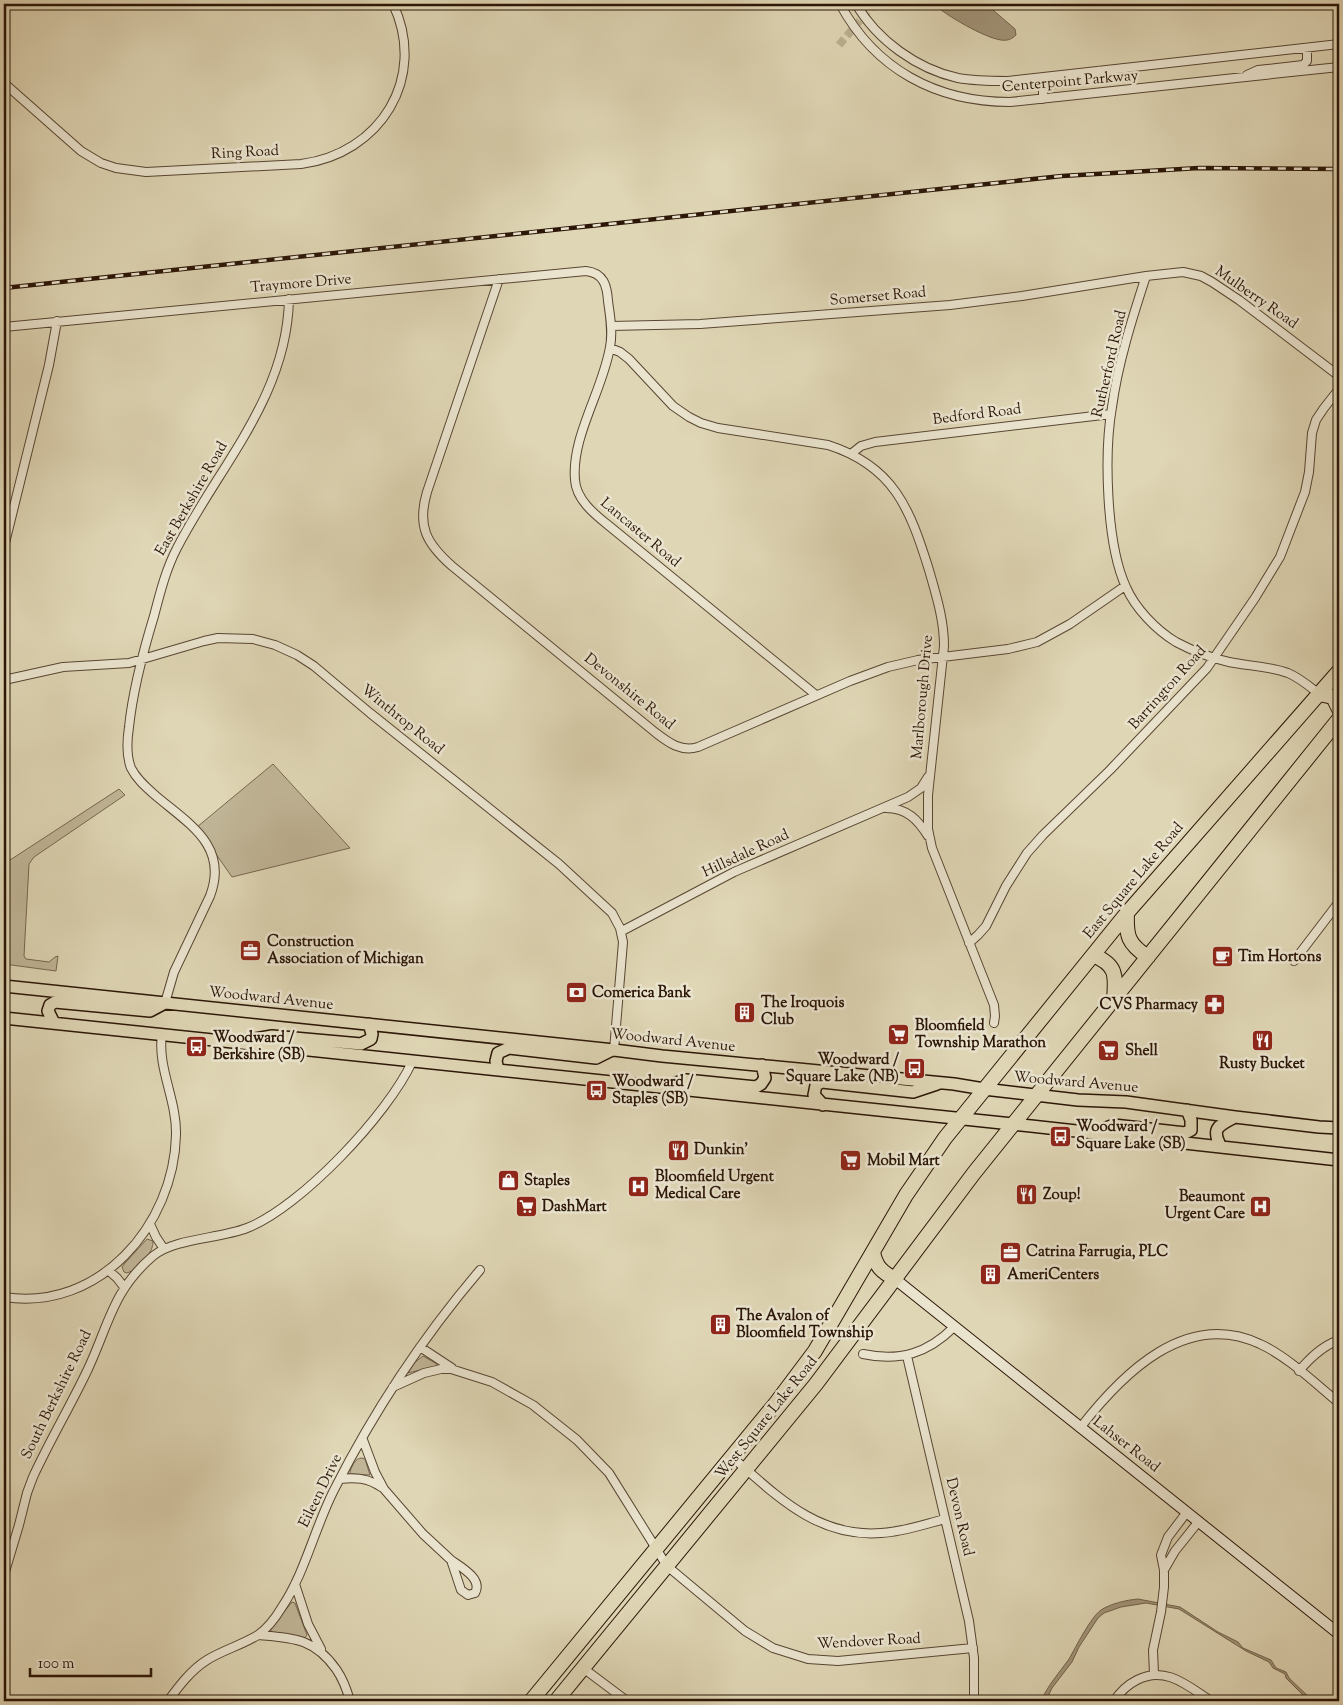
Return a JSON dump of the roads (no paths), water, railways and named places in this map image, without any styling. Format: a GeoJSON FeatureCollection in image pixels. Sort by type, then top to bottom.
{"type":"FeatureCollection","features":[{"type":"Feature","properties":{"kind":"highway","name":"East Square Lake Road"},"geometry":{"type":"LineString","coordinates":[[960,1119],[1127,913],[1339,671]]}},
{"type":"Feature","properties":{"kind":"highway"},"geometry":{"type":"LineString","coordinates":[[1319,694],[1333,697],[1339,708]]}},
{"type":"Feature","properties":{"kind":"highway"},"geometry":{"type":"LineString","coordinates":[[1013,1124],[1339,720]]}},
{"type":"Feature","properties":{"kind":"highway"},"geometry":{"type":"LineString","coordinates":[[1127,913],[1129,940],[1134,948],[1148,957]]}},
{"type":"Feature","properties":{"kind":"highway"},"geometry":{"type":"LineString","coordinates":[[1093,954],[1113,968],[1115,979],[1114,1000]]}},
{"type":"Feature","properties":{"kind":"highway","name":"West Square Lake Road"},"geometry":{"type":"LineString","coordinates":[[532,1701],[805,1366],[922,1171],[960,1119]]}},
{"type":"Feature","properties":{"kind":"highway","name":"West Square Lake Road"},"geometry":{"type":"LineString","coordinates":[[556,1701],[828,1369],[954,1198],[1013,1124]]}},
{"type":"Feature","properties":{"kind":"highway"},"geometry":{"type":"LineString","coordinates":[[873,1252],[878,1268],[894,1279]]}},
{"type":"Feature","properties":{"kind":"main road","name":"Woodward Avenue"},"geometry":{"type":"LineString","coordinates":[[4,986],[662,1056],[941,1083],[1037,1095],[1126,1102],[1235,1117],[1339,1128]]}},
{"type":"Feature","properties":{"kind":"main road"},"geometry":{"type":"LineString","coordinates":[[54,1023],[48,1014],[48,1009],[52,1003],[57,1002],[150,1011],[165,1003]]}},
{"type":"Feature","properties":{"kind":"main road"},"geometry":{"type":"LineString","coordinates":[[4,1018],[1339,1160]]}},
{"type":"Feature","properties":{"kind":"main road"},"geometry":{"type":"LineString","coordinates":[[236,1043],[272,1036],[361,1044],[371,1039],[372,1034],[368,1024]]}},
{"type":"Feature","properties":{"kind":"main road"},"geometry":{"type":"LineString","coordinates":[[498,1070],[496,1061],[498,1053],[509,1048],[596,1058],[614,1050]]}},
{"type":"Feature","properties":{"kind":"main road"},"geometry":{"type":"LineString","coordinates":[[660,1088],[686,1080],[756,1087],[766,1078],[762,1065]]}},
{"type":"Feature","properties":{"kind":"main road"},"geometry":{"type":"LineString","coordinates":[[823,1105],[814,1095],[816,1085],[822,1082],[913,1092],[941,1083]]}},
{"type":"Feature","properties":{"kind":"main road"},"geometry":{"type":"LineString","coordinates":[[1091,1133],[1114,1125],[1185,1133],[1191,1130],[1192,1125],[1187,1110]]}},
{"type":"Feature","properties":{"kind":"main road"},"geometry":{"type":"LineString","coordinates":[[1221,1147],[1216,1137],[1216,1132],[1221,1124],[1235,1117]]}},
{"type":"Feature","properties":{"kind":"street","name":"Ring Road"},"geometry":{"type":"LineString","coordinates":[[4,83],[81,151],[101,163],[123,170],[146,172],[316,162],[344,152],[363,139],[379,123],[392,104],[400,84],[404,53],[402,30],[393,4]]}},
{"type":"Feature","properties":{"kind":"street","name":"Centerpoint Parkway"},"geometry":{"type":"LineString","coordinates":[[840,4],[860,35],[890,65],[918,82],[956,97],[977,101],[1010,102],[1043,99],[1339,67]]}},
{"type":"Feature","properties":{"kind":"street","name":"Centerpoint Parkway"},"geometry":{"type":"LineString","coordinates":[[856,4],[870,24],[906,55],[927,67],[956,77],[989,81],[1008,81],[1339,44]]}},
{"type":"Feature","properties":{"kind":"street"},"geometry":{"type":"LineString","coordinates":[[1240,78],[1258,70],[1303,65],[1307,61],[1307,49]]}},
{"type":"Feature","properties":{"kind":"street"},"geometry":{"type":"LineString","coordinates":[[1043,99],[1043,88],[1047,84],[1090,79],[1099,71]]}},
{"type":"Feature","properties":{"kind":"street","name":"Traymore Drive"},"geometry":{"type":"LineString","coordinates":[[4,327],[586,271],[600,276]]}},
{"type":"Feature","properties":{"kind":"street","name":"Mulberry Road"},"geometry":{"type":"LineString","coordinates":[[1146,276],[1182,272],[1195,274],[1207,279],[1239,300],[1339,376]]}},
{"type":"Feature","properties":{"kind":"street","name":"Lancaster Road"},"geometry":{"type":"LineString","coordinates":[[600,276],[607,288],[611,326],[610,348],[576,458],[574,480],[580,495],[591,510],[608,525],[816,696]]}},
{"type":"Feature","properties":{"kind":"street","name":"Somerset Road"},"geometry":{"type":"LineString","coordinates":[[611,326],[700,324],[950,305],[1022,296],[1146,276]]}},
{"type":"Feature","properties":{"kind":"street","name":"Rutherford Road"},"geometry":{"type":"LineString","coordinates":[[1146,276],[1132,320],[1110,414],[1108,459],[1110,512],[1114,542],[1126,586],[1135,602],[1161,631],[1177,642],[1227,662],[1286,672],[1301,680],[1319,694]]}},
{"type":"Feature","properties":{"kind":"street","name":"Devonshire Road"},"geometry":{"type":"LineString","coordinates":[[499,279],[425,499],[422,520],[425,533],[431,543],[452,566],[656,733],[678,748],[690,749],[698,747],[888,667],[943,657],[1008,649],[1037,642],[1070,624],[1126,586]]}},
{"type":"Feature","properties":{"kind":"street","name":"East Berkshire Road"},"geometry":{"type":"LineString","coordinates":[[165,1003],[176,967],[214,887],[216,870],[213,854],[200,835],[141,782],[130,764],[128,749],[129,727],[141,659],[162,586],[176,550],[247,432],[269,389],[279,363],[288,328],[289,299]]}},
{"type":"Feature","properties":{"kind":"street"},"geometry":{"type":"LineString","coordinates":[[4,547],[49,365],[57,322]]}},
{"type":"Feature","properties":{"kind":"street","name":"Marlborough Drive"},"geometry":{"type":"LineString","coordinates":[[610,348],[620,352],[629,359],[678,410],[701,423],[718,428],[828,445],[851,454],[874,470],[890,484],[901,499],[913,521],[940,609],[944,638],[927,806],[930,841],[941,874],[994,1005],[994,1022]]}},
{"type":"Feature","properties":{"kind":"street","name":"Barrington Road"},"geometry":{"type":"LineString","coordinates":[[969,943],[986,926],[1020,862],[1035,844],[1136,744],[1195,681],[1214,657],[1265,583],[1284,548],[1307,486],[1314,427],[1319,414],[1339,389]]}},
{"type":"Feature","properties":{"kind":"street","name":"Bedford Road"},"geometry":{"type":"LineString","coordinates":[[851,454],[861,446],[875,442],[1110,414]]}},
{"type":"Feature","properties":{"kind":"street","name":"Winthrop Road"},"geometry":{"type":"LineString","coordinates":[[4,680],[63,668],[126,664],[204,640],[227,637],[260,640],[275,645],[297,655],[314,666],[559,864],[607,909],[622,931]]}},
{"type":"Feature","properties":{"kind":"street","name":"Hillsdale Road"},"geometry":{"type":"LineString","coordinates":[[622,931],[734,872],[884,808],[914,793],[924,785],[930,773]]}},
{"type":"Feature","properties":{"kind":"street"},"geometry":{"type":"LineString","coordinates":[[884,808],[900,809],[912,815],[930,841]]}},
{"type":"Feature","properties":{"kind":"street"},"geometry":{"type":"LineString","coordinates":[[1294,961],[1338,906]]}},
{"type":"Feature","properties":{"kind":"street"},"geometry":{"type":"LineString","coordinates":[[614,1050],[623,942],[622,931]]}},
{"type":"Feature","properties":{"kind":"street"},"geometry":{"type":"LineString","coordinates":[[4,1297],[27,1299],[59,1295],[85,1285],[109,1271],[131,1249],[150,1224],[163,1196],[176,1140],[174,1106],[160,1052],[162,1034]]}},
{"type":"Feature","properties":{"kind":"street","name":"South Berkshire Road"},"geometry":{"type":"LineString","coordinates":[[4,1575],[33,1477],[87,1370],[124,1287],[141,1267],[164,1249],[246,1229],[295,1198],[324,1174],[355,1140],[395,1091],[412,1062]]}},
{"type":"Feature","properties":{"kind":"street"},"geometry":{"type":"LineString","coordinates":[[150,1224],[164,1249]]}},
{"type":"Feature","properties":{"kind":"street","name":"Eileen Drive"},"geometry":{"type":"LineString","coordinates":[[168,1701],[186,1678],[202,1664],[215,1655],[258,1635],[275,1618],[295,1584],[340,1479],[393,1387],[443,1315],[480,1270]]}},
{"type":"Feature","properties":{"kind":"street"},"geometry":{"type":"LineString","coordinates":[[109,1271],[124,1287]]}},
{"type":"Feature","properties":{"kind":"street","name":"Lahser Road"},"geometry":{"type":"LineString","coordinates":[[894,1279],[1339,1634]]}},
{"type":"Feature","properties":{"kind":"street"},"geometry":{"type":"LineString","coordinates":[[863,1354],[879,1357],[907,1356],[936,1343],[954,1327]]}},
{"type":"Feature","properties":{"kind":"street"},"geometry":{"type":"LineString","coordinates":[[1080,1428],[1102,1399],[1127,1375],[1162,1350],[1190,1338],[1218,1334],[1247,1339],[1270,1349],[1339,1403]]}},
{"type":"Feature","properties":{"kind":"street"},"geometry":{"type":"LineString","coordinates":[[1299,1371],[1328,1344],[1339,1340]]}},
{"type":"Feature","properties":{"kind":"street"},"geometry":{"type":"LineString","coordinates":[[420,1347],[458,1371]]}},
{"type":"Feature","properties":{"kind":"street","name":"Devon Road"},"geometry":{"type":"LineString","coordinates":[[907,1356],[967,1609],[973,1648],[974,1701]]}},
{"type":"Feature","properties":{"kind":"street"},"geometry":{"type":"LineString","coordinates":[[393,1387],[414,1376],[430,1371],[441,1369],[458,1371]]}},
{"type":"Feature","properties":{"kind":"street","name":"Wendover Road"},"geometry":{"type":"LineString","coordinates":[[458,1371],[492,1382],[516,1394],[548,1416],[577,1440],[594,1456],[615,1481],[667,1566],[753,1637],[773,1648],[795,1656],[838,1661],[973,1648]]}},
{"type":"Feature","properties":{"kind":"street"},"geometry":{"type":"LineString","coordinates":[[363,1440],[371,1464],[384,1489],[423,1534],[451,1560]]}},
{"type":"Feature","properties":{"kind":"street"},"geometry":{"type":"LineString","coordinates":[[732,1457],[797,1511],[817,1522],[835,1528],[858,1533],[881,1533],[945,1519]]}},
{"type":"Feature","properties":{"kind":"street"},"geometry":{"type":"LineString","coordinates":[[340,1479],[366,1479],[384,1489]]}},
{"type":"Feature","properties":{"kind":"street"},"geometry":{"type":"LineString","coordinates":[[1154,1674],[1153,1650],[1164,1593],[1162,1555],[1168,1537],[1187,1512]]}},
{"type":"Feature","properties":{"kind":"street"},"geometry":{"type":"LineString","coordinates":[[1164,1570],[1175,1551],[1199,1521]]}},
{"type":"Feature","properties":{"kind":"street"},"geometry":{"type":"LineString","coordinates":[[295,1584],[308,1624],[338,1673],[350,1701]]}},
{"type":"Feature","properties":{"kind":"street"},"geometry":{"type":"LineString","coordinates":[[258,1635],[302,1642],[312,1645],[324,1653]]}},
{"type":"Feature","properties":{"kind":"street"},"geometry":{"type":"LineString","coordinates":[[583,1668],[627,1701]]}},
{"type":"Feature","properties":{"kind":"street"},"geometry":{"type":"LineString","coordinates":[[1114,1701],[1125,1688],[1141,1678],[1154,1674],[1162,1674],[1182,1683],[1211,1701]]}},
{"type":"Feature","properties":{"kind":"tunnel"},"geometry":{"type":"LineString","coordinates":[[839,45],[874,4]]}},
{"type":"Feature","properties":{"kind":"railway"},"geometry":{"type":"LineString","coordinates":[[4,288],[1062,176],[1199,168],[1339,169]]}},
{"type":"Feature","properties":{"kind":"place","name":"Construction Association of Michigan"},"geometry":{"type":"Point","coordinates":[251,951]}},
{"type":"Feature","properties":{"kind":"place","name":"Tim Hortons"},"geometry":{"type":"Point","coordinates":[1222,957]}},
{"type":"Feature","properties":{"kind":"place","name":"Comerica Bank"},"geometry":{"type":"Point","coordinates":[576,993]}},
{"type":"Feature","properties":{"kind":"place","name":"CVS Pharmacy"},"geometry":{"type":"Point","coordinates":[1214,1005]}},
{"type":"Feature","properties":{"kind":"place","name":"The Iroquois Club"},"geometry":{"type":"Point","coordinates":[745,1012]}},
{"type":"Feature","properties":{"kind":"place","name":"Bloomfield Township Marathon"},"geometry":{"type":"Point","coordinates":[899,1035]}},
{"type":"Feature","properties":{"kind":"place","name":"Rusty Bucket"},"geometry":{"type":"Point","coordinates":[1262,1041]}},
{"type":"Feature","properties":{"kind":"place","name":"Woodward / Berkshire (SB)"},"geometry":{"type":"Point","coordinates":[197,1047]}},
{"type":"Feature","properties":{"kind":"place","name":"Shell"},"geometry":{"type":"Point","coordinates":[1109,1051]}},
{"type":"Feature","properties":{"kind":"place","name":"Woodward / Square Lake (NB)"},"geometry":{"type":"Point","coordinates":[915,1069]}},
{"type":"Feature","properties":{"kind":"place","name":"Woodward / Staples (SB)"},"geometry":{"type":"Point","coordinates":[596,1091]}},
{"type":"Feature","properties":{"kind":"place","name":"Woodward / Square Lake (SB)"},"geometry":{"type":"Point","coordinates":[1060,1136]}},
{"type":"Feature","properties":{"kind":"place","name":"Dunkin'"},"geometry":{"type":"Point","coordinates":[678,1150]}},
{"type":"Feature","properties":{"kind":"place","name":"Mobil Mart"},"geometry":{"type":"Point","coordinates":[851,1161]}},
{"type":"Feature","properties":{"kind":"place","name":"Staples"},"geometry":{"type":"Point","coordinates":[508,1181]}},
{"type":"Feature","properties":{"kind":"place","name":"Bloomfield Urgent Medical Care"},"geometry":{"type":"Point","coordinates":[639,1186]}},
{"type":"Feature","properties":{"kind":"place","name":"Zoup!"},"geometry":{"type":"Point","coordinates":[1027,1195]}},
{"type":"Feature","properties":{"kind":"place","name":"Beaumont Urgent Care"},"geometry":{"type":"Point","coordinates":[1261,1206]}},
{"type":"Feature","properties":{"kind":"place","name":"DashMart"},"geometry":{"type":"Point","coordinates":[526,1207]}},
{"type":"Feature","properties":{"kind":"place","name":"Catrina Farrugia, PLC"},"geometry":{"type":"Point","coordinates":[1010,1252]}},
{"type":"Feature","properties":{"kind":"place","name":"AmeriCenters"},"geometry":{"type":"Point","coordinates":[991,1275]}},
{"type":"Feature","properties":{"kind":"place","name":"The Avalon of Bloomfield Township"},"geometry":{"type":"Point","coordinates":[720,1325]}}]}
